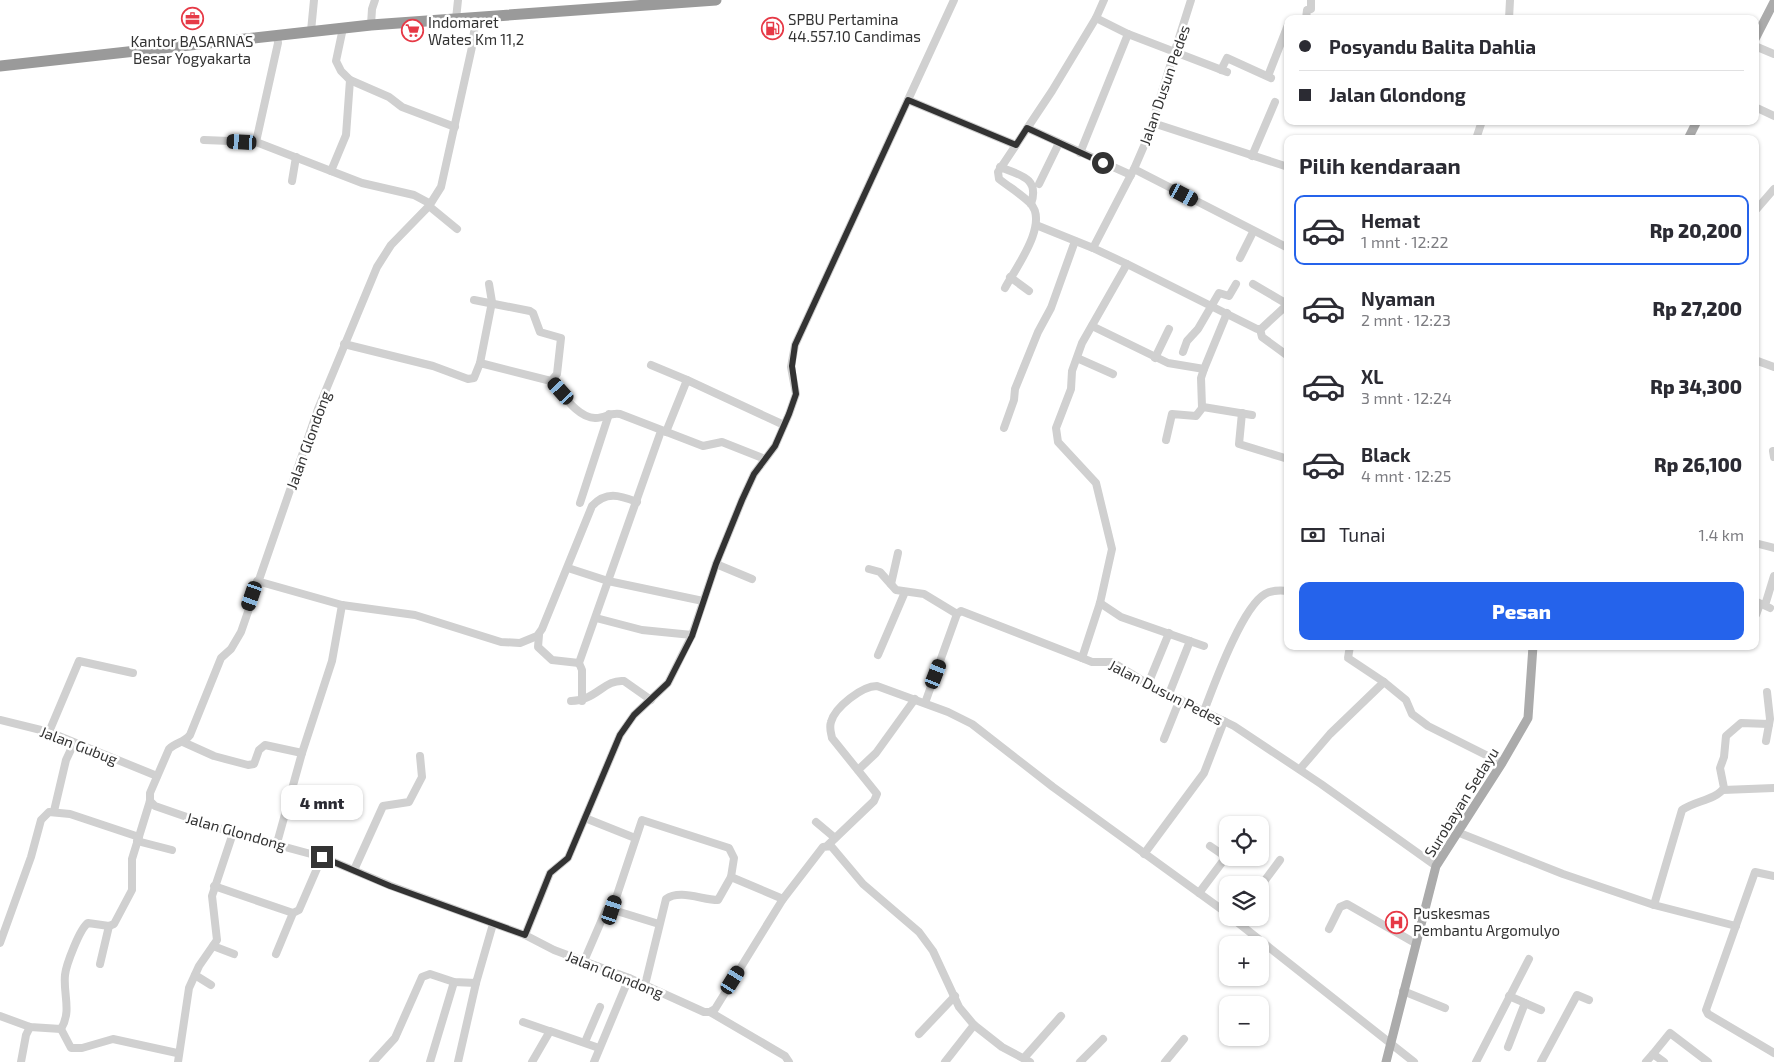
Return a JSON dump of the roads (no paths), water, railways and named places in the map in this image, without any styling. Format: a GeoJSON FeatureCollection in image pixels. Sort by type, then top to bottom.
{"type":"FeatureCollection","features":[{"type":"Feature","properties":{"kind":"highway"},"geometry":{"type":"LineString","coordinates":[[0,66],[371,25],[716,0]]}},
{"type":"Feature","properties":{"kind":"main road"},"geometry":{"type":"LineString","coordinates":[[1759,31],[1774,2]]}},
{"type":"Feature","properties":{"kind":"main road","name":"Surobayan Sedayu"},"geometry":{"type":"LineString","coordinates":[[1386,1062],[1436,866],[1502,763],[1530,711],[1532,650]]}},
{"type":"Feature","properties":{"kind":"street"},"geometry":{"type":"LineString","coordinates":[[311,31],[314,0]]}},
{"type":"Feature","properties":{"kind":"street"},"geometry":{"type":"LineString","coordinates":[[371,25],[372,9],[375,0]]}},
{"type":"Feature","properties":{"kind":"street"},"geometry":{"type":"LineString","coordinates":[[456,19],[458,0]]}},
{"type":"Feature","properties":{"kind":"street"},"geometry":{"type":"LineString","coordinates":[[525,935],[550,873],[568,858],[620,735],[650,700],[662,690],[673,675],[692,636],[716,564],[742,500],[765,459],[775,446],[796,394],[792,366],[795,345],[954,0]]}},
{"type":"Feature","properties":{"kind":"street"},"geometry":{"type":"LineString","coordinates":[[1005,288],[1034,235],[1036,225],[1035,212],[1031,204],[997,177],[1000,167],[1027,128],[1096,18],[1104,0]]}},
{"type":"Feature","properties":{"kind":"street","name":"Jalan Dusun Pedes"},"geometry":{"type":"LineString","coordinates":[[1093,248],[1133,172],[1154,122],[1192,0]]}},
{"type":"Feature","properties":{"kind":"street"},"geometry":{"type":"LineString","coordinates":[[1306,15],[1307,10],[1311,9],[1311,0]]}},
{"type":"Feature","properties":{"kind":"street"},"geometry":{"type":"LineString","coordinates":[[1508,15],[1510,0]]}},
{"type":"Feature","properties":{"kind":"street","name":"Jalan Glondong"},"geometry":{"type":"LineString","coordinates":[[476,17],[476,25],[442,183],[429,204],[384,255],[344,344],[257,581],[241,632],[231,649],[220,658],[190,735],[183,742],[175,744],[169,749],[150,794],[150,801],[155,806],[233,832],[322,857],[390,886],[525,935],[554,950],[628,978],[704,1012],[710,1012],[785,1056],[789,1062]]}},
{"type":"Feature","properties":{"kind":"street"},"geometry":{"type":"LineString","coordinates":[[1096,18],[1128,34],[1224,71],[1226,58],[1270,77],[1284,29]]}},
{"type":"Feature","properties":{"kind":"street"},"geometry":{"type":"LineString","coordinates":[[343,28],[336,61],[340,71],[350,80],[389,97],[402,107],[454,127]]}},
{"type":"Feature","properties":{"kind":"street"},"geometry":{"type":"LineString","coordinates":[[1080,153],[1128,34]]}},
{"type":"Feature","properties":{"kind":"street"},"geometry":{"type":"LineString","coordinates":[[256,142],[278,42],[277,35]]}},
{"type":"Feature","properties":{"kind":"street"},"geometry":{"type":"LineString","coordinates":[[1759,48],[1774,54]]}},
{"type":"Feature","properties":{"kind":"street"},"geometry":{"type":"LineString","coordinates":[[331,170],[346,135],[350,80]]}},
{"type":"Feature","properties":{"kind":"street"},"geometry":{"type":"LineString","coordinates":[[908,100],[1016,145]]}},
{"type":"Feature","properties":{"kind":"street"},"geometry":{"type":"LineString","coordinates":[[1252,156],[1275,102]]}},
{"type":"Feature","properties":{"kind":"street"},"geometry":{"type":"LineString","coordinates":[[1759,109],[1774,116]]}},
{"type":"Feature","properties":{"kind":"street"},"geometry":{"type":"LineString","coordinates":[[1154,122],[1284,166]]}},
{"type":"Feature","properties":{"kind":"street"},"geometry":{"type":"LineString","coordinates":[[1027,128],[1080,153],[1133,172],[1284,246]]}},
{"type":"Feature","properties":{"kind":"street"},"geometry":{"type":"LineString","coordinates":[[204,140],[256,142],[362,183],[419,196],[457,229]]}},
{"type":"Feature","properties":{"kind":"street"},"geometry":{"type":"LineString","coordinates":[[1039,184],[1059,143]]}},
{"type":"Feature","properties":{"kind":"street"},"geometry":{"type":"LineString","coordinates":[[292,181],[296,157]]}},
{"type":"Feature","properties":{"kind":"street"},"geometry":{"type":"LineString","coordinates":[[1000,167],[1026,178],[1030,182],[1035,194],[1031,204]]}},
{"type":"Feature","properties":{"kind":"street"},"geometry":{"type":"LineString","coordinates":[[1759,206],[1774,189]]}},
{"type":"Feature","properties":{"kind":"street"},"geometry":{"type":"LineString","coordinates":[[1036,225],[1093,248],[1260,329]]}},
{"type":"Feature","properties":{"kind":"street"},"geometry":{"type":"LineString","coordinates":[[1240,258],[1253,232]]}},
{"type":"Feature","properties":{"kind":"street"},"geometry":{"type":"LineString","coordinates":[[1004,428],[1014,400],[1014,389],[1038,332],[1051,308],[1075,240]]}},
{"type":"Feature","properties":{"kind":"street"},"geometry":{"type":"LineString","coordinates":[[1082,658],[1100,603],[1112,556],[1111,542],[1093,478],[1062,447],[1056,436],[1071,389],[1071,375],[1077,358],[1092,326],[1127,264]]}},
{"type":"Feature","properties":{"kind":"street"},"geometry":{"type":"LineString","coordinates":[[1010,277],[1029,291]]}},
{"type":"Feature","properties":{"kind":"street"},"geometry":{"type":"LineString","coordinates":[[344,344],[432,366],[468,379],[474,378],[480,363],[492,302],[489,284]]}},
{"type":"Feature","properties":{"kind":"street"},"geometry":{"type":"LineString","coordinates":[[1183,352],[1187,341],[1198,329],[1219,293],[1229,296],[1236,284]]}},
{"type":"Feature","properties":{"kind":"street"},"geometry":{"type":"LineString","coordinates":[[1253,284],[1284,302]]}},
{"type":"Feature","properties":{"kind":"street"},"geometry":{"type":"LineString","coordinates":[[474,300],[492,302],[530,311],[533,313],[540,332],[561,338],[558,374],[551,381]]}},
{"type":"Feature","properties":{"kind":"street"},"geometry":{"type":"LineString","coordinates":[[1260,329],[1284,307]]}},
{"type":"Feature","properties":{"kind":"street"},"geometry":{"type":"LineString","coordinates":[[1166,440],[1172,414],[1196,416],[1202,407],[1201,378],[1227,313]]}},
{"type":"Feature","properties":{"kind":"street"},"geometry":{"type":"LineString","coordinates":[[1092,326],[1168,363],[1204,369]]}},
{"type":"Feature","properties":{"kind":"street"},"geometry":{"type":"LineString","coordinates":[[1155,358],[1168,329]]}},
{"type":"Feature","properties":{"kind":"street"},"geometry":{"type":"LineString","coordinates":[[1260,329],[1262,337],[1284,353]]}},
{"type":"Feature","properties":{"kind":"street"},"geometry":{"type":"LineString","coordinates":[[1077,358],[1112,374]]}},
{"type":"Feature","properties":{"kind":"street"},"geometry":{"type":"LineString","coordinates":[[1759,361],[1774,367]]}},
{"type":"Feature","properties":{"kind":"street"},"geometry":{"type":"LineString","coordinates":[[480,363],[551,381],[585,416],[600,418],[609,414],[620,414],[706,446],[717,442],[725,442],[765,459]]}},
{"type":"Feature","properties":{"kind":"street"},"geometry":{"type":"LineString","coordinates":[[650,365],[784,425]]}},
{"type":"Feature","properties":{"kind":"street"},"geometry":{"type":"LineString","coordinates":[[582,701],[582,670],[579,663],[663,431],[687,380]]}},
{"type":"Feature","properties":{"kind":"street"},"geometry":{"type":"LineString","coordinates":[[1202,407],[1252,415]]}},
{"type":"Feature","properties":{"kind":"street"},"geometry":{"type":"LineString","coordinates":[[1242,413],[1239,444],[1284,458]]}},
{"type":"Feature","properties":{"kind":"street"},"geometry":{"type":"LineString","coordinates":[[580,503],[609,414]]}},
{"type":"Feature","properties":{"kind":"street"},"geometry":{"type":"LineString","coordinates":[[1773,452],[1774,456]]}},
{"type":"Feature","properties":{"kind":"street"},"geometry":{"type":"LineString","coordinates":[[579,663],[551,659],[538,647],[539,635],[592,506],[607,495],[618,495],[637,502]]}},
{"type":"Feature","properties":{"kind":"street"},"geometry":{"type":"LineString","coordinates":[[1759,543],[1774,548]]}},
{"type":"Feature","properties":{"kind":"street"},"geometry":{"type":"LineString","coordinates":[[891,584],[898,553]]}},
{"type":"Feature","properties":{"kind":"street"},"geometry":{"type":"LineString","coordinates":[[716,564],[752,579]]}},
{"type":"Feature","properties":{"kind":"street"},"geometry":{"type":"LineString","coordinates":[[568,568],[608,581],[703,601]]}},
{"type":"Feature","properties":{"kind":"street"},"geometry":{"type":"LineString","coordinates":[[869,569],[880,572],[896,590],[924,594],[958,614],[925,703]]}},
{"type":"Feature","properties":{"kind":"street"},"geometry":{"type":"LineString","coordinates":[[1763,604],[1774,576]]}},
{"type":"Feature","properties":{"kind":"street"},"geometry":{"type":"LineString","coordinates":[[257,581],[342,605],[415,615],[511,644],[520,643],[539,635]]}},
{"type":"Feature","properties":{"kind":"street"},"geometry":{"type":"LineString","coordinates":[[1204,711],[1233,639],[1254,604],[1265,593],[1284,591]]}},
{"type":"Feature","properties":{"kind":"street"},"geometry":{"type":"LineString","coordinates":[[878,655],[905,592]]}},
{"type":"Feature","properties":{"kind":"street"},"geometry":{"type":"LineString","coordinates":[[1100,603],[1121,617],[1204,646]]}},
{"type":"Feature","properties":{"kind":"street"},"geometry":{"type":"LineString","coordinates":[[277,843],[302,753],[332,660],[342,605]]}},
{"type":"Feature","properties":{"kind":"street","name":"Jalan Dusun Pedes"},"geometry":{"type":"LineString","coordinates":[[958,614],[963,611],[1092,662],[1112,662],[1148,684],[1224,721],[1300,769],[1436,866]]}},
{"type":"Feature","properties":{"kind":"street"},"geometry":{"type":"LineString","coordinates":[[596,618],[642,630],[692,636]]}},
{"type":"Feature","properties":{"kind":"street"},"geometry":{"type":"LineString","coordinates":[[1148,684],[1169,633]]}},
{"type":"Feature","properties":{"kind":"street"},"geometry":{"type":"LineString","coordinates":[[1169,694],[1190,641]]}},
{"type":"Feature","properties":{"kind":"street"},"geometry":{"type":"LineString","coordinates":[[1349,650],[1348,658],[1384,682],[1406,700],[1412,714],[1428,726],[1502,763]]}},
{"type":"Feature","properties":{"kind":"street"},"geometry":{"type":"LineString","coordinates":[[49,732],[79,661],[133,673]]}},
{"type":"Feature","properties":{"kind":"street"},"geometry":{"type":"LineString","coordinates":[[571,701],[582,701],[619,680],[624,681],[650,700]]}},
{"type":"Feature","properties":{"kind":"street"},"geometry":{"type":"LineString","coordinates":[[1300,769],[1330,734],[1384,682]]}},
{"type":"Feature","properties":{"kind":"street"},"geometry":{"type":"LineString","coordinates":[[710,1012],[715,1008],[783,899],[823,847],[828,845],[876,797],[875,790],[832,738],[830,728],[831,720],[840,708],[870,686],[887,688],[972,724],[1144,854],[1219,907]]}},
{"type":"Feature","properties":{"kind":"street"},"geometry":{"type":"LineString","coordinates":[[1766,742],[1772,715],[1767,692]]}},
{"type":"Feature","properties":{"kind":"street"},"geometry":{"type":"LineString","coordinates":[[858,770],[876,753],[915,700]]}},
{"type":"Feature","properties":{"kind":"street"},"geometry":{"type":"LineString","coordinates":[[1164,739],[1180,700]]}},
{"type":"Feature","properties":{"kind":"street","name":"Jalan Gubug"},"geometry":{"type":"LineString","coordinates":[[0,720],[49,732],[157,776]]}},
{"type":"Feature","properties":{"kind":"street"},"geometry":{"type":"LineString","coordinates":[[1144,854],[1204,773],[1224,721]]}},
{"type":"Feature","properties":{"kind":"street"},"geometry":{"type":"LineString","coordinates":[[1723,790],[1725,784],[1720,768],[1724,757],[1726,736],[1741,723],[1769,724]]}},
{"type":"Feature","properties":{"kind":"street"},"geometry":{"type":"LineString","coordinates":[[183,742],[214,756],[246,765],[254,764],[259,750],[266,745],[302,753]]}},
{"type":"Feature","properties":{"kind":"street"},"geometry":{"type":"LineString","coordinates":[[54,811],[66,760],[74,743]]}},
{"type":"Feature","properties":{"kind":"street"},"geometry":{"type":"LineString","coordinates":[[354,870],[383,806],[406,803],[412,798],[422,777],[420,756]]}},
{"type":"Feature","properties":{"kind":"street"},"geometry":{"type":"LineString","coordinates":[[1654,905],[1678,828],[1678,818],[1682,810],[1723,790],[1774,788]]}},
{"type":"Feature","properties":{"kind":"street"},"geometry":{"type":"LineString","coordinates":[[150,801],[132,862],[132,892],[114,924],[108,926],[88,923],[81,931],[65,975],[68,1009],[61,1028],[71,1048],[82,1048],[113,1039],[178,1053]]}},
{"type":"Feature","properties":{"kind":"street"},"geometry":{"type":"LineString","coordinates":[[0,943],[31,857],[41,820],[49,812],[54,811],[172,850]]}},
{"type":"Feature","properties":{"kind":"street"},"geometry":{"type":"LineString","coordinates":[[585,818],[608,829],[635,838]]}},
{"type":"Feature","properties":{"kind":"street"},"geometry":{"type":"LineString","coordinates":[[612,910],[642,820],[729,848],[734,858],[731,877],[718,900],[681,895],[670,896],[664,903],[645,986]]}},
{"type":"Feature","properties":{"kind":"street"},"geometry":{"type":"LineString","coordinates":[[816,822],[835,838]]}},
{"type":"Feature","properties":{"kind":"street"},"geometry":{"type":"LineString","coordinates":[[178,1062],[189,988],[218,934],[212,905],[214,886],[233,832]]}},
{"type":"Feature","properties":{"kind":"street"},"geometry":{"type":"LineString","coordinates":[[1457,832],[1563,874],[1654,905],[1736,926]]}},
{"type":"Feature","properties":{"kind":"street"},"geometry":{"type":"LineString","coordinates":[[828,845],[834,848],[863,884],[919,932],[933,951],[959,1006],[974,1025],[1002,1047],[1027,1060],[1061,1016]]}},
{"type":"Feature","properties":{"kind":"street"},"geometry":{"type":"LineString","coordinates":[[1199,893],[1226,857],[1210,846]]}},
{"type":"Feature","properties":{"kind":"street"},"geometry":{"type":"LineString","coordinates":[[276,954],[293,913],[299,910],[322,857]]}},
{"type":"Feature","properties":{"kind":"street"},"geometry":{"type":"LineString","coordinates":[[1268,876],[1280,860]]}},
{"type":"Feature","properties":{"kind":"street"},"geometry":{"type":"LineString","coordinates":[[1774,876],[1754,872],[1706,1010],[1708,1014],[1774,1053]]}},
{"type":"Feature","properties":{"kind":"street"},"geometry":{"type":"LineString","coordinates":[[731,877],[783,899]]}},
{"type":"Feature","properties":{"kind":"street"},"geometry":{"type":"LineString","coordinates":[[214,886],[293,913]]}},
{"type":"Feature","properties":{"kind":"street"},"geometry":{"type":"LineString","coordinates":[[1329,929],[1340,907],[1347,904],[1415,944]]}},
{"type":"Feature","properties":{"kind":"street"},"geometry":{"type":"LineString","coordinates":[[584,961],[606,910],[612,910],[659,924]]}},
{"type":"Feature","properties":{"kind":"street"},"geometry":{"type":"LineString","coordinates":[[458,1062],[476,983],[493,924]]}},
{"type":"Feature","properties":{"kind":"street"},"geometry":{"type":"LineString","coordinates":[[100,964],[108,926]]}},
{"type":"Feature","properties":{"kind":"street"},"geometry":{"type":"LineString","coordinates":[[1245,926],[1414,1062]]}},
{"type":"Feature","properties":{"kind":"street"},"geometry":{"type":"LineString","coordinates":[[213,946],[234,954]]}},
{"type":"Feature","properties":{"kind":"street"},"geometry":{"type":"LineString","coordinates":[[1476,1062],[1529,959]]}},
{"type":"Feature","properties":{"kind":"street"},"geometry":{"type":"LineString","coordinates":[[373,1062],[395,1038],[422,977],[430,974],[454,982],[476,983]]}},
{"type":"Feature","properties":{"kind":"street"},"geometry":{"type":"LineString","coordinates":[[195,975],[211,985]]}},
{"type":"Feature","properties":{"kind":"street"},"geometry":{"type":"LineString","coordinates":[[594,1062],[628,978]]}},
{"type":"Feature","properties":{"kind":"street"},"geometry":{"type":"LineString","coordinates":[[430,1062],[454,982]]}},
{"type":"Feature","properties":{"kind":"street"},"geometry":{"type":"LineString","coordinates":[[1403,991],[1445,1008]]}},
{"type":"Feature","properties":{"kind":"street"},"geometry":{"type":"LineString","coordinates":[[1541,1062],[1577,995],[1588,1000]]}},
{"type":"Feature","properties":{"kind":"street"},"geometry":{"type":"LineString","coordinates":[[919,1034],[955,996]]}},
{"type":"Feature","properties":{"kind":"street"},"geometry":{"type":"LineString","coordinates":[[1509,996],[1542,1010]]}},
{"type":"Feature","properties":{"kind":"street"},"geometry":{"type":"LineString","coordinates":[[1508,1047],[1525,1003]]}},
{"type":"Feature","properties":{"kind":"street"},"geometry":{"type":"LineString","coordinates":[[585,1042],[600,1007]]}},
{"type":"Feature","properties":{"kind":"street"},"geometry":{"type":"LineString","coordinates":[[0,1016],[30,1027],[61,1028]]}},
{"type":"Feature","properties":{"kind":"street"},"geometry":{"type":"LineString","coordinates":[[596,1018],[609,1023]]}},
{"type":"Feature","properties":{"kind":"street"},"geometry":{"type":"LineString","coordinates":[[523,1022],[554,1031],[599,1048]]}},
{"type":"Feature","properties":{"kind":"street"},"geometry":{"type":"LineString","coordinates":[[945,1062],[974,1025]]}},
{"type":"Feature","properties":{"kind":"street"},"geometry":{"type":"LineString","coordinates":[[21,1062],[26,1035],[30,1027]]}},
{"type":"Feature","properties":{"kind":"street"},"geometry":{"type":"LineString","coordinates":[[532,1062],[549,1031]]}},
{"type":"Feature","properties":{"kind":"street"},"geometry":{"type":"LineString","coordinates":[[1646,1062],[1670,1033],[1708,1062]]}},
{"type":"Feature","properties":{"kind":"street"},"geometry":{"type":"LineString","coordinates":[[1080,1062],[1104,1039]]}},
{"type":"Feature","properties":{"kind":"street"},"geometry":{"type":"LineString","coordinates":[[1165,1062],[1184,1039]]}},
{"type":"Feature","properties":{"kind":"street"},"geometry":{"type":"LineString","coordinates":[[1653,1054],[1664,1062]]}},
{"type":"Feature","properties":{"kind":"place","name":"Kantor BASARNAS Besar Yogyakarta"},"geometry":{"type":"Point","coordinates":[192,18]}},
{"type":"Feature","properties":{"kind":"place","name":"SPBU Pertamina 44.557.10 Candimas"},"geometry":{"type":"Point","coordinates":[772,28]}},
{"type":"Feature","properties":{"kind":"place","name":"Indomaret Wates Km 11,2"},"geometry":{"type":"Point","coordinates":[412,31]}},
{"type":"Feature","properties":{"kind":"place","name":"Puskesmas Pembantu Argomulyo"},"geometry":{"type":"Point","coordinates":[1397,922]}}]}
